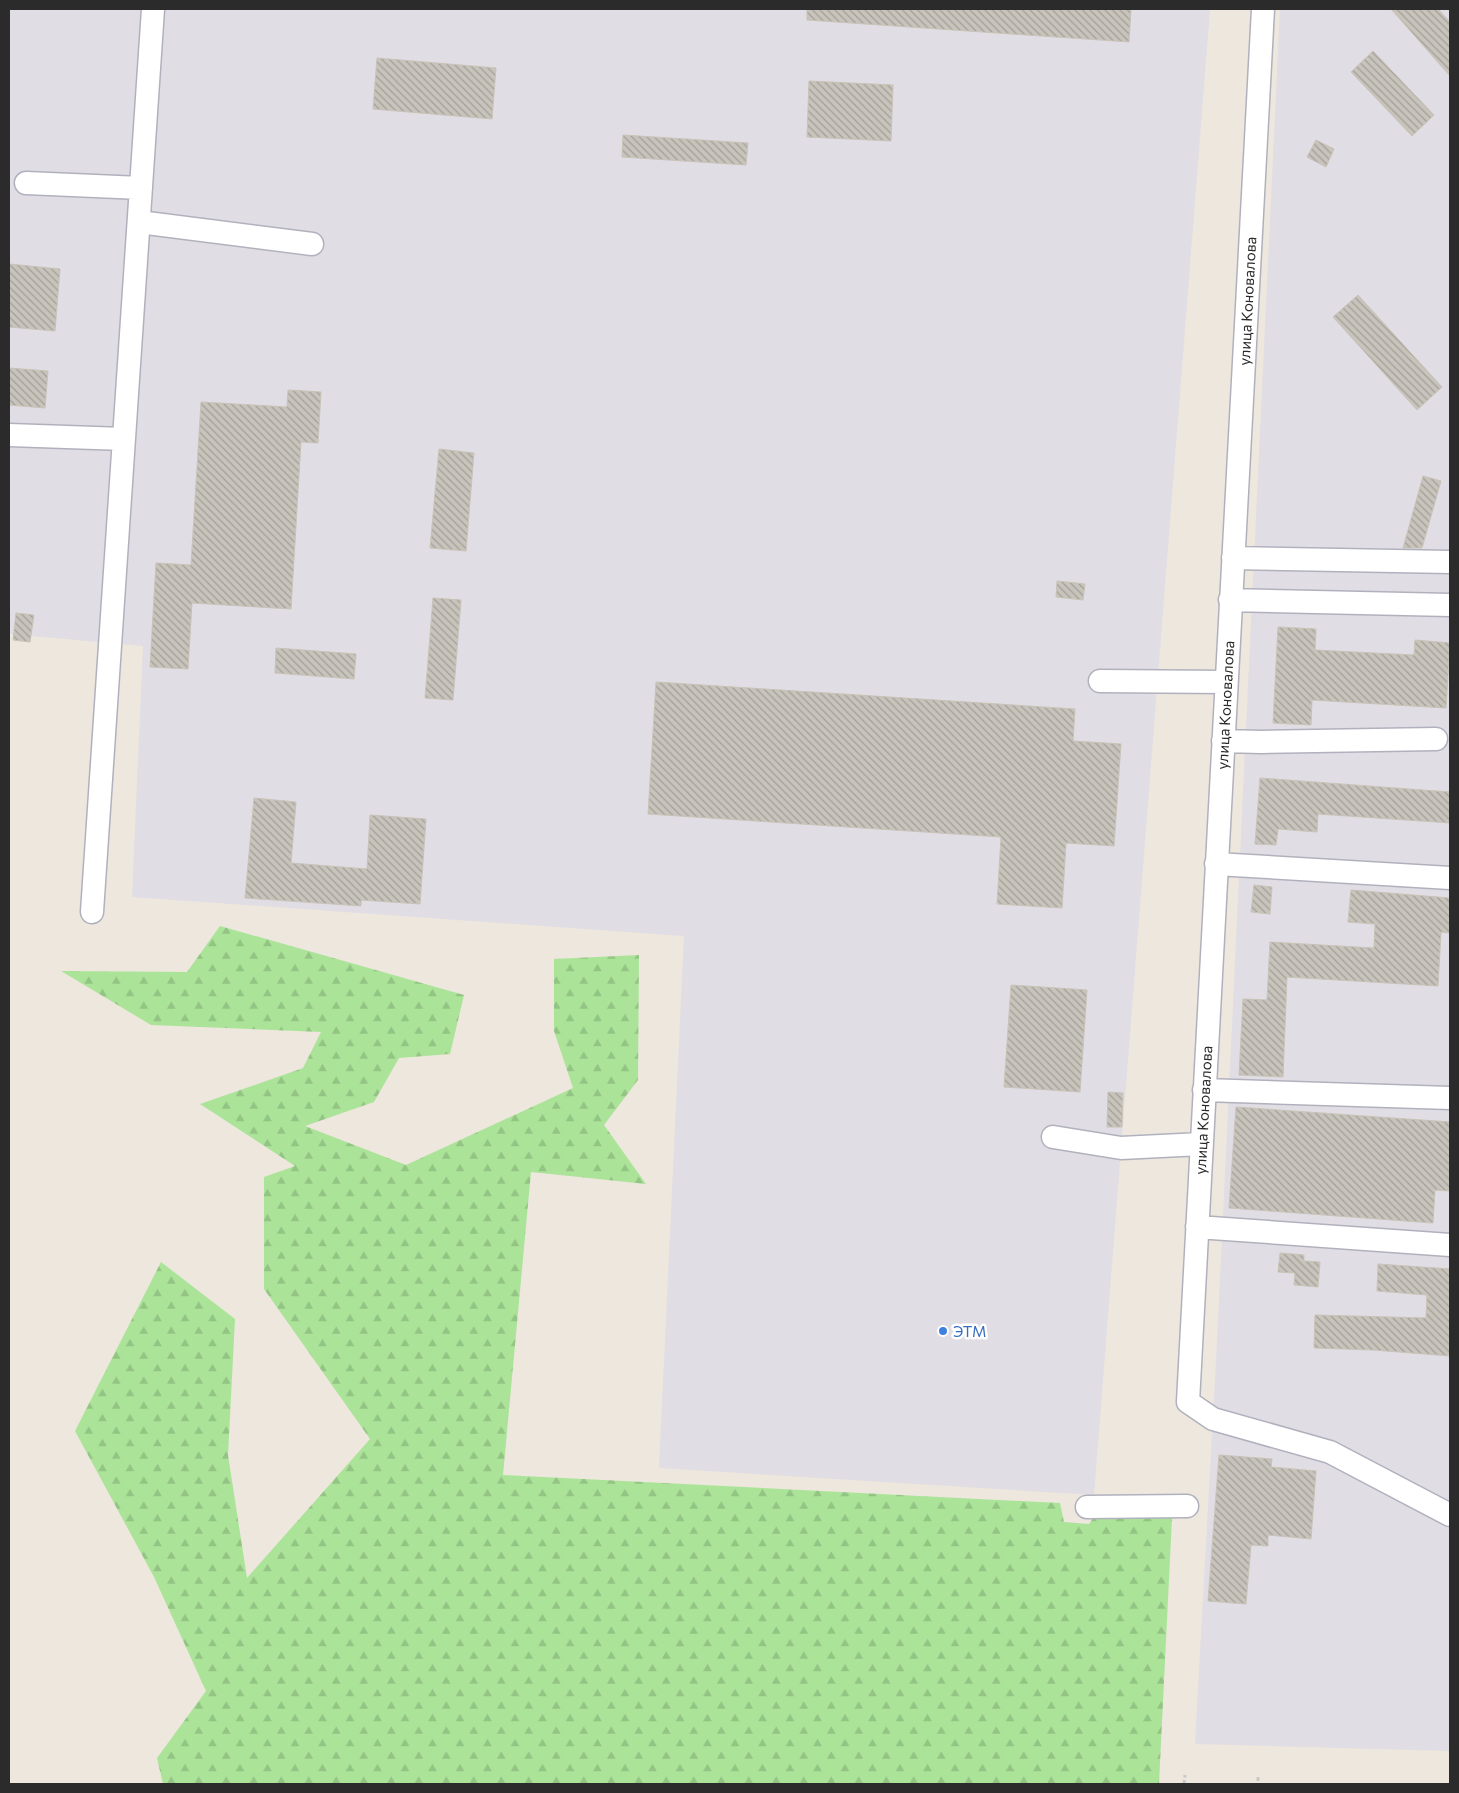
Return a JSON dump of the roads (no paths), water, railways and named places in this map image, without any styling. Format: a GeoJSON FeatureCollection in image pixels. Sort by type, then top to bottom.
{"type":"FeatureCollection","features":[{"type":"Feature","properties":{"kind":"street"},"geometry":{"type":"LineString","coordinates":[[92,912],[153,9]]}},
{"type":"Feature","properties":{"kind":"street","name":"улица Коновалова"},"geometry":{"type":"LineString","coordinates":[[1263,9],[1188,1402],[1213,1419],[1330,1452],[1450,1515]]}},
{"type":"Feature","properties":{"kind":"street"},"geometry":{"type":"LineString","coordinates":[[26,183],[141,188]]}},
{"type":"Feature","properties":{"kind":"street"},"geometry":{"type":"LineString","coordinates":[[139,222],[312,244]]}},
{"type":"Feature","properties":{"kind":"street"},"geometry":{"type":"LineString","coordinates":[[9,435],[124,439]]}},
{"type":"Feature","properties":{"kind":"street"},"geometry":{"type":"LineString","coordinates":[[1232,558],[1450,562]]}},
{"type":"Feature","properties":{"kind":"street"},"geometry":{"type":"LineString","coordinates":[[1230,600],[1450,605]]}},
{"type":"Feature","properties":{"kind":"street"},"geometry":{"type":"LineString","coordinates":[[1100,681],[1226,682]]}},
{"type":"Feature","properties":{"kind":"street"},"geometry":{"type":"LineString","coordinates":[[1223,741],[1436,739]]}},
{"type":"Feature","properties":{"kind":"street"},"geometry":{"type":"LineString","coordinates":[[1216,864],[1450,878]]}},
{"type":"Feature","properties":{"kind":"street"},"geometry":{"type":"LineString","coordinates":[[1204,1090],[1450,1098]]}},
{"type":"Feature","properties":{"kind":"street"},"geometry":{"type":"LineString","coordinates":[[1053,1138],[1121,1148],[1201,1144]]}},
{"type":"Feature","properties":{"kind":"street"},"geometry":{"type":"LineString","coordinates":[[1197,1227],[1450,1244]]}},
{"type":"Feature","properties":{"kind":"street"},"geometry":{"type":"LineString","coordinates":[[1087,1507],[1187,1506]]}},
{"type":"Feature","properties":{"kind":"place","name":"ЭТМ"},"geometry":{"type":"Point","coordinates":[943,1331]}}]}
